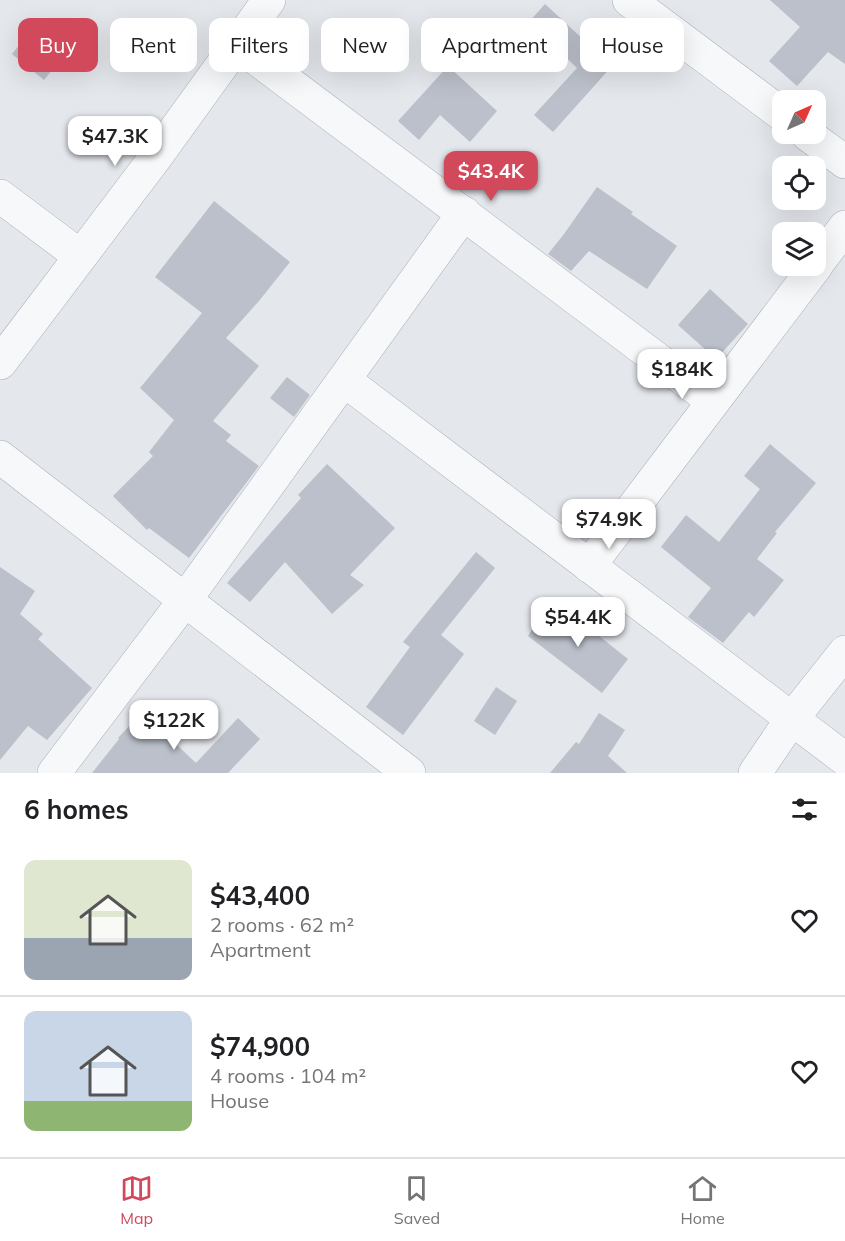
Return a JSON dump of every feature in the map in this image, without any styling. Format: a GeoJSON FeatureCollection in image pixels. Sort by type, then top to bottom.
{"type":"FeatureCollection","features":[{"type":"Feature","properties":{"kind":"street"},"geometry":{"type":"LineString","coordinates":[[256,18],[269,0]]}},
{"type":"Feature","properties":{"kind":"street"},"geometry":{"type":"LineString","coordinates":[[629,0],[772,108]]}},
{"type":"Feature","properties":{"kind":"street"},"geometry":{"type":"LineString","coordinates":[[0,363],[216,72]]}},
{"type":"Feature","properties":{"kind":"street"},"geometry":{"type":"LineString","coordinates":[[275,72],[713,401]]}},
{"type":"Feature","properties":{"kind":"street"},"geometry":{"type":"LineString","coordinates":[[821,144],[845,162]]}},
{"type":"Feature","properties":{"kind":"street"},"geometry":{"type":"LineString","coordinates":[[0,196],[80,256]]}},
{"type":"Feature","properties":{"kind":"street"},"geometry":{"type":"LineString","coordinates":[[54,773],[185,600],[464,213]]}},
{"type":"Feature","properties":{"kind":"street"},"geometry":{"type":"LineString","coordinates":[[826,252],[845,227]]}},
{"type":"Feature","properties":{"kind":"street"},"geometry":{"type":"LineString","coordinates":[[589,566],[808,276]]}},
{"type":"Feature","properties":{"kind":"street"},"geometry":{"type":"LineString","coordinates":[[344,380],[845,759]]}},
{"type":"Feature","properties":{"kind":"street"},"geometry":{"type":"LineString","coordinates":[[0,458],[409,773]]}},
{"type":"Feature","properties":{"kind":"street"},"geometry":{"type":"LineString","coordinates":[[755,773],[791,720],[845,652]]}},
{"type":"Feature","properties":{"kind":"building"},"geometry":{"type":"Polygon","coordinates":[[[770,0],[845,0],[845,64],[828,52],[797,86],[769,61],[800,27],[770,0]]]}},
{"type":"Feature","properties":{"kind":"building"},"geometry":{"type":"Polygon","coordinates":[[[545,4],[560,18],[533,18],[545,4]]]}},
{"type":"Feature","properties":{"kind":"building"},"geometry":{"type":"Polygon","coordinates":[[[568,25],[580,36],[580,72],[607,72],[553,132],[534,115],[577,68],[568,59],[568,25]]]}},
{"type":"Feature","properties":{"kind":"building"},"geometry":{"type":"Polygon","coordinates":[[[18,46],[18,59],[12,54],[18,46]]]}},
{"type":"Feature","properties":{"kind":"building"},"geometry":{"type":"Polygon","coordinates":[[[34,72],[50,72],[44,80],[34,72]]]}},
{"type":"Feature","properties":{"kind":"building"},"geometry":{"type":"Polygon","coordinates":[[[443,72],[455,72],[497,111],[470,142],[440,115],[419,140],[398,121],[443,72]]]}},
{"type":"Feature","properties":{"kind":"building"},"geometry":{"type":"Polygon","coordinates":[[[597,187],[677,246],[647,289],[589,251],[571,271],[548,254],[597,187]]]}},
{"type":"Feature","properties":{"kind":"building"},"geometry":{"type":"Polygon","coordinates":[[[214,201],[290,262],[226,338],[259,366],[213,421],[231,435],[226,441],[259,466],[189,558],[149,528],[147,530],[113,496],[153,456],[149,452],[174,420],[140,388],[202,313],[155,277],[214,201]]]}},
{"type":"Feature","properties":{"kind":"building"},"geometry":{"type":"Polygon","coordinates":[[[710,289],[748,324],[716,359],[678,325],[710,289]]]}},
{"type":"Feature","properties":{"kind":"building"},"geometry":{"type":"Polygon","coordinates":[[[287,377],[310,395],[294,417],[270,398],[287,377]]]}},
{"type":"Feature","properties":{"kind":"building"},"geometry":{"type":"Polygon","coordinates":[[[770,444],[816,483],[775,532],[777,533],[757,559],[784,580],[754,617],[749,612],[723,643],[688,617],[711,588],[661,547],[686,515],[719,542],[760,489],[744,476],[770,444]]]}},
{"type":"Feature","properties":{"kind":"building"},"geometry":{"type":"Polygon","coordinates":[[[327,464],[395,528],[350,575],[364,585],[332,614],[285,562],[250,602],[227,583],[301,498],[298,495],[327,464]]]}},
{"type":"Feature","properties":{"kind":"building"},"geometry":{"type":"Polygon","coordinates":[[[476,552],[495,568],[441,635],[464,654],[403,735],[366,707],[410,647],[403,642],[476,552]]]}},
{"type":"Feature","properties":{"kind":"building"},"geometry":{"type":"Polygon","coordinates":[[[0,567],[35,591],[20,614],[43,634],[38,639],[92,688],[47,740],[28,726],[0,760],[0,567]]]}},
{"type":"Feature","properties":{"kind":"building"},"geometry":{"type":"Polygon","coordinates":[[[550,602],[587,629],[589,628],[628,659],[602,693],[528,636],[550,602]]]}},
{"type":"Feature","properties":{"kind":"building"},"geometry":{"type":"Polygon","coordinates":[[[496,687],[517,701],[495,735],[474,721],[496,687]]]}},
{"type":"Feature","properties":{"kind":"building"},"geometry":{"type":"Polygon","coordinates":[[[142,712],[196,763],[238,718],[260,739],[228,773],[92,773],[118,738],[142,712]]]}},
{"type":"Feature","properties":{"kind":"building"},"geometry":{"type":"Polygon","coordinates":[[[599,713],[625,730],[608,756],[627,773],[550,773],[576,742],[579,744],[599,713]]]}}]}
